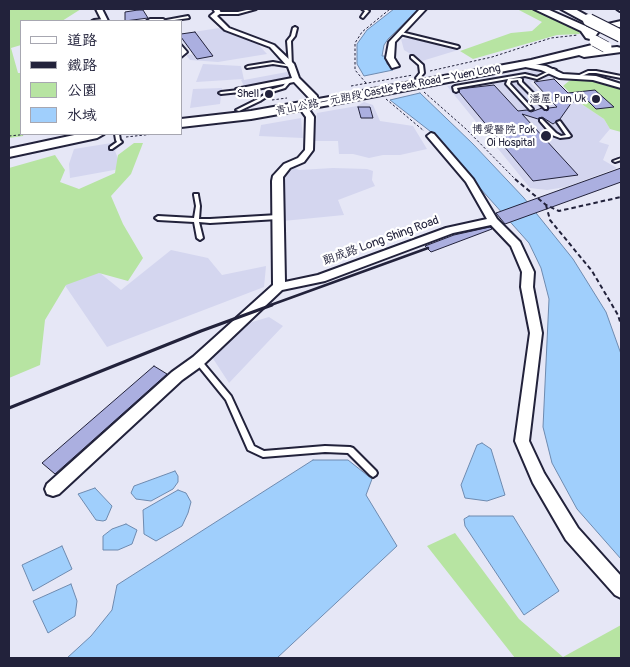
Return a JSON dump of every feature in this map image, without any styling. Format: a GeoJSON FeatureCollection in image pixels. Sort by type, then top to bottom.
{"type":"FeatureCollection","features":[{"type":"Feature","properties":{"kind":"highway"},"geometry":{"type":"LineString","coordinates":[[567,9],[604,14]]}},
{"type":"Feature","properties":{"kind":"highway"},"geometry":{"type":"LineString","coordinates":[[577,9],[604,14],[621,24]]}},
{"type":"Feature","properties":{"kind":"highway"},"geometry":{"type":"LineString","coordinates":[[604,14],[605,42]]}},
{"type":"Feature","properties":{"kind":"main road"},"geometry":{"type":"LineString","coordinates":[[540,9],[586,29],[605,42]]}},
{"type":"Feature","properties":{"kind":"main road"},"geometry":{"type":"LineString","coordinates":[[604,14],[621,19]]}},
{"type":"Feature","properties":{"kind":"main road"},"geometry":{"type":"LineString","coordinates":[[605,42],[593,30],[599,27],[621,24]]}},
{"type":"Feature","properties":{"kind":"main road"},"geometry":{"type":"LineString","coordinates":[[538,61],[554,70],[576,56],[605,42]]}},
{"type":"Feature","properties":{"kind":"main road","name":"青山公路－元朗段 Castle Peak Road – Yuen Long"},"geometry":{"type":"LineString","coordinates":[[182,116],[238,110],[314,98],[605,42]]}},
{"type":"Feature","properties":{"kind":"main road","name":"青山公路－元朗段 Castle Peak Road – Yuen Long"},"geometry":{"type":"LineString","coordinates":[[182,123],[252,115],[302,106],[523,59],[538,61],[605,42]]}},
{"type":"Feature","properties":{"kind":"main road"},"geometry":{"type":"LineString","coordinates":[[504,60],[523,59]]}},
{"type":"Feature","properties":{"kind":"main road"},"geometry":{"type":"LineString","coordinates":[[9,143],[51,135]]}},
{"type":"Feature","properties":{"kind":"main road"},"geometry":{"type":"LineString","coordinates":[[9,153],[92,135]]}},
{"type":"Feature","properties":{"kind":"street"},"geometry":{"type":"LineString","coordinates":[[99,9],[105,20]]}},
{"type":"Feature","properties":{"kind":"street"},"geometry":{"type":"LineString","coordinates":[[396,64],[392,42],[422,9]]}},
{"type":"Feature","properties":{"kind":"street"},"geometry":{"type":"LineString","coordinates":[[217,11],[214,16],[227,29],[272,46],[291,66],[292,80],[314,98]]}},
{"type":"Feature","properties":{"kind":"street"},"geometry":{"type":"LineString","coordinates":[[523,59],[575,77],[592,78],[620,86]]}},
{"type":"Feature","properties":{"kind":"street"},"geometry":{"type":"LineString","coordinates":[[239,91],[292,80]]}},
{"type":"Feature","properties":{"kind":"street"},"geometry":{"type":"LineString","coordinates":[[53,489],[177,376],[198,361],[279,286],[277,181],[278,176],[287,166],[301,160],[309,150],[310,117],[302,106]]}},
{"type":"Feature","properties":{"kind":"street"},"geometry":{"type":"LineString","coordinates":[[431,136],[470,181],[493,222],[516,244],[528,272],[527,287],[536,333],[522,441],[538,478],[572,534],[621,589]]}},
{"type":"Feature","properties":{"kind":"street","name":"朗成路 Long Shing Road"},"geometry":{"type":"LineString","coordinates":[[279,286],[321,278],[450,230],[493,222]]}},
{"type":"Feature","properties":{"kind":"lane"},"geometry":{"type":"LineString","coordinates":[[232,9],[238,13]]}},
{"type":"Feature","properties":{"kind":"lane"},"geometry":{"type":"LineString","coordinates":[[217,11],[238,13],[254,9]]}},
{"type":"Feature","properties":{"kind":"lane"},"geometry":{"type":"LineString","coordinates":[[363,9],[367,11],[363,17]]}},
{"type":"Feature","properties":{"kind":"lane"},"geometry":{"type":"LineString","coordinates":[[169,20],[188,17]]}},
{"type":"Feature","properties":{"kind":"lane"},"geometry":{"type":"LineString","coordinates":[[248,67],[273,63],[291,66],[289,41],[293,36],[295,28]]}},
{"type":"Feature","properties":{"kind":"lane"},"geometry":{"type":"LineString","coordinates":[[400,33],[457,47]]}},
{"type":"Feature","properties":{"kind":"lane"},"geometry":{"type":"LineString","coordinates":[[412,57],[421,65],[415,78]]}},
{"type":"Feature","properties":{"kind":"lane"},"geometry":{"type":"LineString","coordinates":[[531,110],[508,82],[537,78],[554,70]]}},
{"type":"Feature","properties":{"kind":"lane"},"geometry":{"type":"LineString","coordinates":[[575,77],[588,72],[621,77]]}},
{"type":"Feature","properties":{"kind":"lane"},"geometry":{"type":"LineString","coordinates":[[456,91],[455,87],[525,74],[537,78]]}},
{"type":"Feature","properties":{"kind":"lane"},"geometry":{"type":"LineString","coordinates":[[520,79],[520,82],[546,108]]}},
{"type":"Feature","properties":{"kind":"lane"},"geometry":{"type":"LineString","coordinates":[[238,110],[274,90],[287,86],[292,80]]}},
{"type":"Feature","properties":{"kind":"lane"},"geometry":{"type":"LineString","coordinates":[[221,93],[239,91]]}},
{"type":"Feature","properties":{"kind":"lane"},"geometry":{"type":"LineString","coordinates":[[518,94],[531,93]]}},
{"type":"Feature","properties":{"kind":"lane"},"geometry":{"type":"LineString","coordinates":[[541,120],[554,134],[569,136],[570,134],[559,122]]}},
{"type":"Feature","properties":{"kind":"lane"},"geometry":{"type":"LineString","coordinates":[[112,148],[120,142],[117,135]]}},
{"type":"Feature","properties":{"kind":"lane"},"geometry":{"type":"LineString","coordinates":[[615,161],[621,159]]}},
{"type":"Feature","properties":{"kind":"lane"},"geometry":{"type":"LineString","coordinates":[[196,195],[196,224],[200,238]]}},
{"type":"Feature","properties":{"kind":"lane"},"geometry":{"type":"LineString","coordinates":[[158,218],[210,221],[278,217]]}},
{"type":"Feature","properties":{"kind":"lane"},"geometry":{"type":"LineString","coordinates":[[198,361],[229,398],[251,448],[263,454],[325,449],[350,450],[373,473]]}},
{"type":"Feature","properties":{"kind":"path"},"geometry":{"type":"LineString","coordinates":[[390,9],[362,32],[355,43],[355,70],[366,83],[415,78],[492,57],[551,38],[605,42]]}},
{"type":"Feature","properties":{"kind":"path"},"geometry":{"type":"LineString","coordinates":[[415,78],[525,190],[546,205],[559,211],[621,197]]}},
{"type":"Feature","properties":{"kind":"path"},"geometry":{"type":"LineString","coordinates":[[383,97],[431,136]]}},
{"type":"Feature","properties":{"kind":"path"},"geometry":{"type":"LineString","coordinates":[[546,205],[550,220],[592,271],[618,315],[621,325]]}},
{"type":"Feature","properties":{"kind":"shaded area"},"geometry":{"type":"Polygon","coordinates":[[[219,28],[254,40],[267,54],[218,62],[190,60],[186,55],[196,54],[192,48],[187,48],[182,40],[182,34],[219,28]]]}},
{"type":"Feature","properties":{"kind":"shaded area"},"geometry":{"type":"Polygon","coordinates":[[[415,38],[441,44],[440,47],[458,50],[422,61],[404,50],[401,39],[415,38]]]}},
{"type":"Feature","properties":{"kind":"shaded area"},"geometry":{"type":"Polygon","coordinates":[[[203,64],[241,66],[244,80],[287,72],[292,78],[245,88],[241,80],[243,79],[196,82],[203,64]]]}},
{"type":"Feature","properties":{"kind":"shaded area","name":"博愛醫院 Pok Oi Hospital"},"geometry":{"type":"Polygon","coordinates":[[[533,70],[556,77],[530,82],[552,105],[580,103],[604,119],[610,129],[599,142],[609,145],[603,160],[617,168],[566,187],[547,190],[530,188],[447,86],[533,70]]]}},
{"type":"Feature","properties":{"kind":"shaded area"},"geometry":{"type":"Polygon","coordinates":[[[222,88],[220,104],[190,108],[193,89],[222,88]]]}},
{"type":"Feature","properties":{"kind":"shaded area"},"geometry":{"type":"Polygon","coordinates":[[[364,102],[373,105],[380,121],[413,126],[427,149],[400,155],[383,155],[369,158],[353,154],[339,154],[338,141],[314,141],[317,113],[357,106],[364,102]]]}},
{"type":"Feature","properties":{"kind":"shaded area"},"geometry":{"type":"Polygon","coordinates":[[[301,118],[303,138],[259,136],[261,125],[301,118]]]}},
{"type":"Feature","properties":{"kind":"shaded area"},"geometry":{"type":"Polygon","coordinates":[[[124,141],[115,151],[119,161],[125,168],[70,178],[69,164],[74,149],[124,141]]]}},
{"type":"Feature","properties":{"kind":"shaded area"},"geometry":{"type":"Polygon","coordinates":[[[293,167],[299,170],[367,169],[373,171],[372,180],[375,186],[338,200],[344,215],[283,221],[281,178],[293,167]]]}},
{"type":"Feature","properties":{"kind":"shaded area"},"geometry":{"type":"Polygon","coordinates":[[[171,250],[208,258],[222,275],[266,266],[264,287],[107,347],[62,281],[95,269],[121,290],[171,250]]]}},
{"type":"Feature","properties":{"kind":"shaded area"},"geometry":{"type":"Polygon","coordinates":[[[269,317],[283,326],[229,383],[212,357],[242,325],[269,317]]]}},
{"type":"Feature","properties":{"kind":"green space"},"geometry":{"type":"Polygon","coordinates":[[[9,9],[81,9],[64,20],[20,20],[20,45],[11,48],[18,73],[20,73],[20,135],[23,136],[9,138],[9,9]]]}},
{"type":"Feature","properties":{"kind":"green space"},"geometry":{"type":"Polygon","coordinates":[[[517,9],[535,9],[578,29],[580,34],[557,35],[473,59],[460,51],[511,33],[532,31],[542,22],[517,9]]]}},
{"type":"Feature","properties":{"kind":"green space"},"geometry":{"type":"Polygon","coordinates":[[[580,78],[621,88],[621,132],[610,129],[604,119],[580,103],[563,86],[569,81],[580,78]]]}},
{"type":"Feature","properties":{"kind":"green space"},"geometry":{"type":"Polygon","coordinates":[[[134,143],[143,143],[131,174],[111,196],[123,224],[143,258],[128,281],[99,273],[66,285],[45,320],[40,365],[9,378],[9,168],[55,155],[65,170],[60,182],[79,189],[115,173],[118,155],[134,143]]]}},
{"type":"Feature","properties":{"kind":"green space"},"geometry":{"type":"Polygon","coordinates":[[[455,533],[519,619],[563,657],[621,625],[621,658],[515,658],[427,546],[455,533]]]}},
{"type":"Feature","properties":{"kind":"water"},"geometry":{"type":"Polygon","coordinates":[[[394,9],[419,9],[384,45],[382,56],[385,56],[387,64],[393,70],[364,76],[357,64],[357,44],[367,30],[394,9]]]}},
{"type":"Feature","properties":{"kind":"water"},"geometry":{"type":"Polygon","coordinates":[[[420,93],[473,144],[524,198],[573,259],[606,312],[621,354],[621,559],[577,509],[552,463],[543,427],[549,299],[541,268],[529,243],[435,135],[390,100],[420,93]]]}},
{"type":"Feature","properties":{"kind":"water"},"geometry":{"type":"Polygon","coordinates":[[[482,443],[491,449],[505,495],[487,501],[465,498],[461,485],[477,445],[482,443]]]}},
{"type":"Feature","properties":{"kind":"water"},"geometry":{"type":"Polygon","coordinates":[[[313,460],[348,460],[372,479],[366,495],[397,546],[277,658],[67,658],[91,636],[112,610],[117,585],[313,460]]]}},
{"type":"Feature","properties":{"kind":"water"},"geometry":{"type":"Polygon","coordinates":[[[175,471],[178,476],[178,482],[173,489],[151,501],[136,499],[131,493],[134,486],[175,471]]]}},
{"type":"Feature","properties":{"kind":"water"},"geometry":{"type":"Polygon","coordinates":[[[95,488],[112,506],[106,520],[103,521],[96,520],[78,494],[95,488]]]}},
{"type":"Feature","properties":{"kind":"water"},"geometry":{"type":"Polygon","coordinates":[[[178,490],[186,493],[191,502],[182,526],[156,541],[144,534],[143,510],[178,490]]]}},
{"type":"Feature","properties":{"kind":"water"},"geometry":{"type":"Polygon","coordinates":[[[469,516],[513,516],[559,591],[524,615],[465,526],[464,519],[469,516]]]}},
{"type":"Feature","properties":{"kind":"water"},"geometry":{"type":"Polygon","coordinates":[[[126,524],[137,530],[132,544],[118,550],[103,550],[103,536],[112,529],[126,524]]]}},
{"type":"Feature","properties":{"kind":"water"},"geometry":{"type":"Polygon","coordinates":[[[62,546],[72,569],[33,591],[22,565],[62,546]]]}},
{"type":"Feature","properties":{"kind":"water"},"geometry":{"type":"Polygon","coordinates":[[[71,584],[77,601],[75,616],[48,633],[33,601],[71,584]]]}},
{"type":"Feature","properties":{"kind":"building"},"geometry":{"type":"Polygon","coordinates":[[[143,10],[148,18],[125,20],[125,12],[143,10]]]}},
{"type":"Feature","properties":{"kind":"building"},"geometry":{"type":"Polygon","coordinates":[[[195,32],[213,56],[197,59],[182,38],[182,34],[195,32]]]}},
{"type":"Feature","properties":{"kind":"building","name":"博愛醫院 Pok Oi Hospital"},"geometry":{"type":"Polygon","coordinates":[[[554,79],[568,93],[595,90],[614,107],[596,109],[588,101],[572,102],[560,119],[553,124],[542,117],[538,119],[522,114],[578,175],[533,181],[459,92],[459,89],[494,85],[518,111],[527,110],[531,112],[542,108],[547,111],[549,108],[557,107],[534,82],[554,79]]]}},
{"type":"Feature","properties":{"kind":"building"},"geometry":{"type":"Polygon","coordinates":[[[358,107],[370,107],[373,118],[361,118],[358,107]]]}},
{"type":"Feature","properties":{"kind":"building"},"geometry":{"type":"Polygon","coordinates":[[[621,168],[621,182],[505,224],[496,213],[621,168]]]}},
{"type":"Feature","properties":{"kind":"building"},"geometry":{"type":"Polygon","coordinates":[[[490,227],[492,229],[431,252],[425,246],[454,235],[490,227]]]}},
{"type":"Feature","properties":{"kind":"building"},"geometry":{"type":"Polygon","coordinates":[[[154,366],[167,374],[55,474],[42,463],[154,366]]]}},
{"type":"Feature","properties":{"kind":"railway"},"geometry":{"type":"LineString","coordinates":[[268,306],[428,248]]}},
{"type":"Feature","properties":{"kind":"railway"},"geometry":{"type":"LineString","coordinates":[[9,408],[201,331],[272,305]]}},
{"type":"Feature","properties":{"kind":"place","name":"Shell"},"geometry":{"type":"Point","coordinates":[269,94]}},
{"type":"Feature","properties":{"kind":"place","name":"潘屋 Pun Uk"},"geometry":{"type":"Point","coordinates":[596,99]}},
{"type":"Feature","properties":{"kind":"place","name":"博愛醫院 Pok Oi Hospital"},"geometry":{"type":"Point","coordinates":[546,136]}}]}
